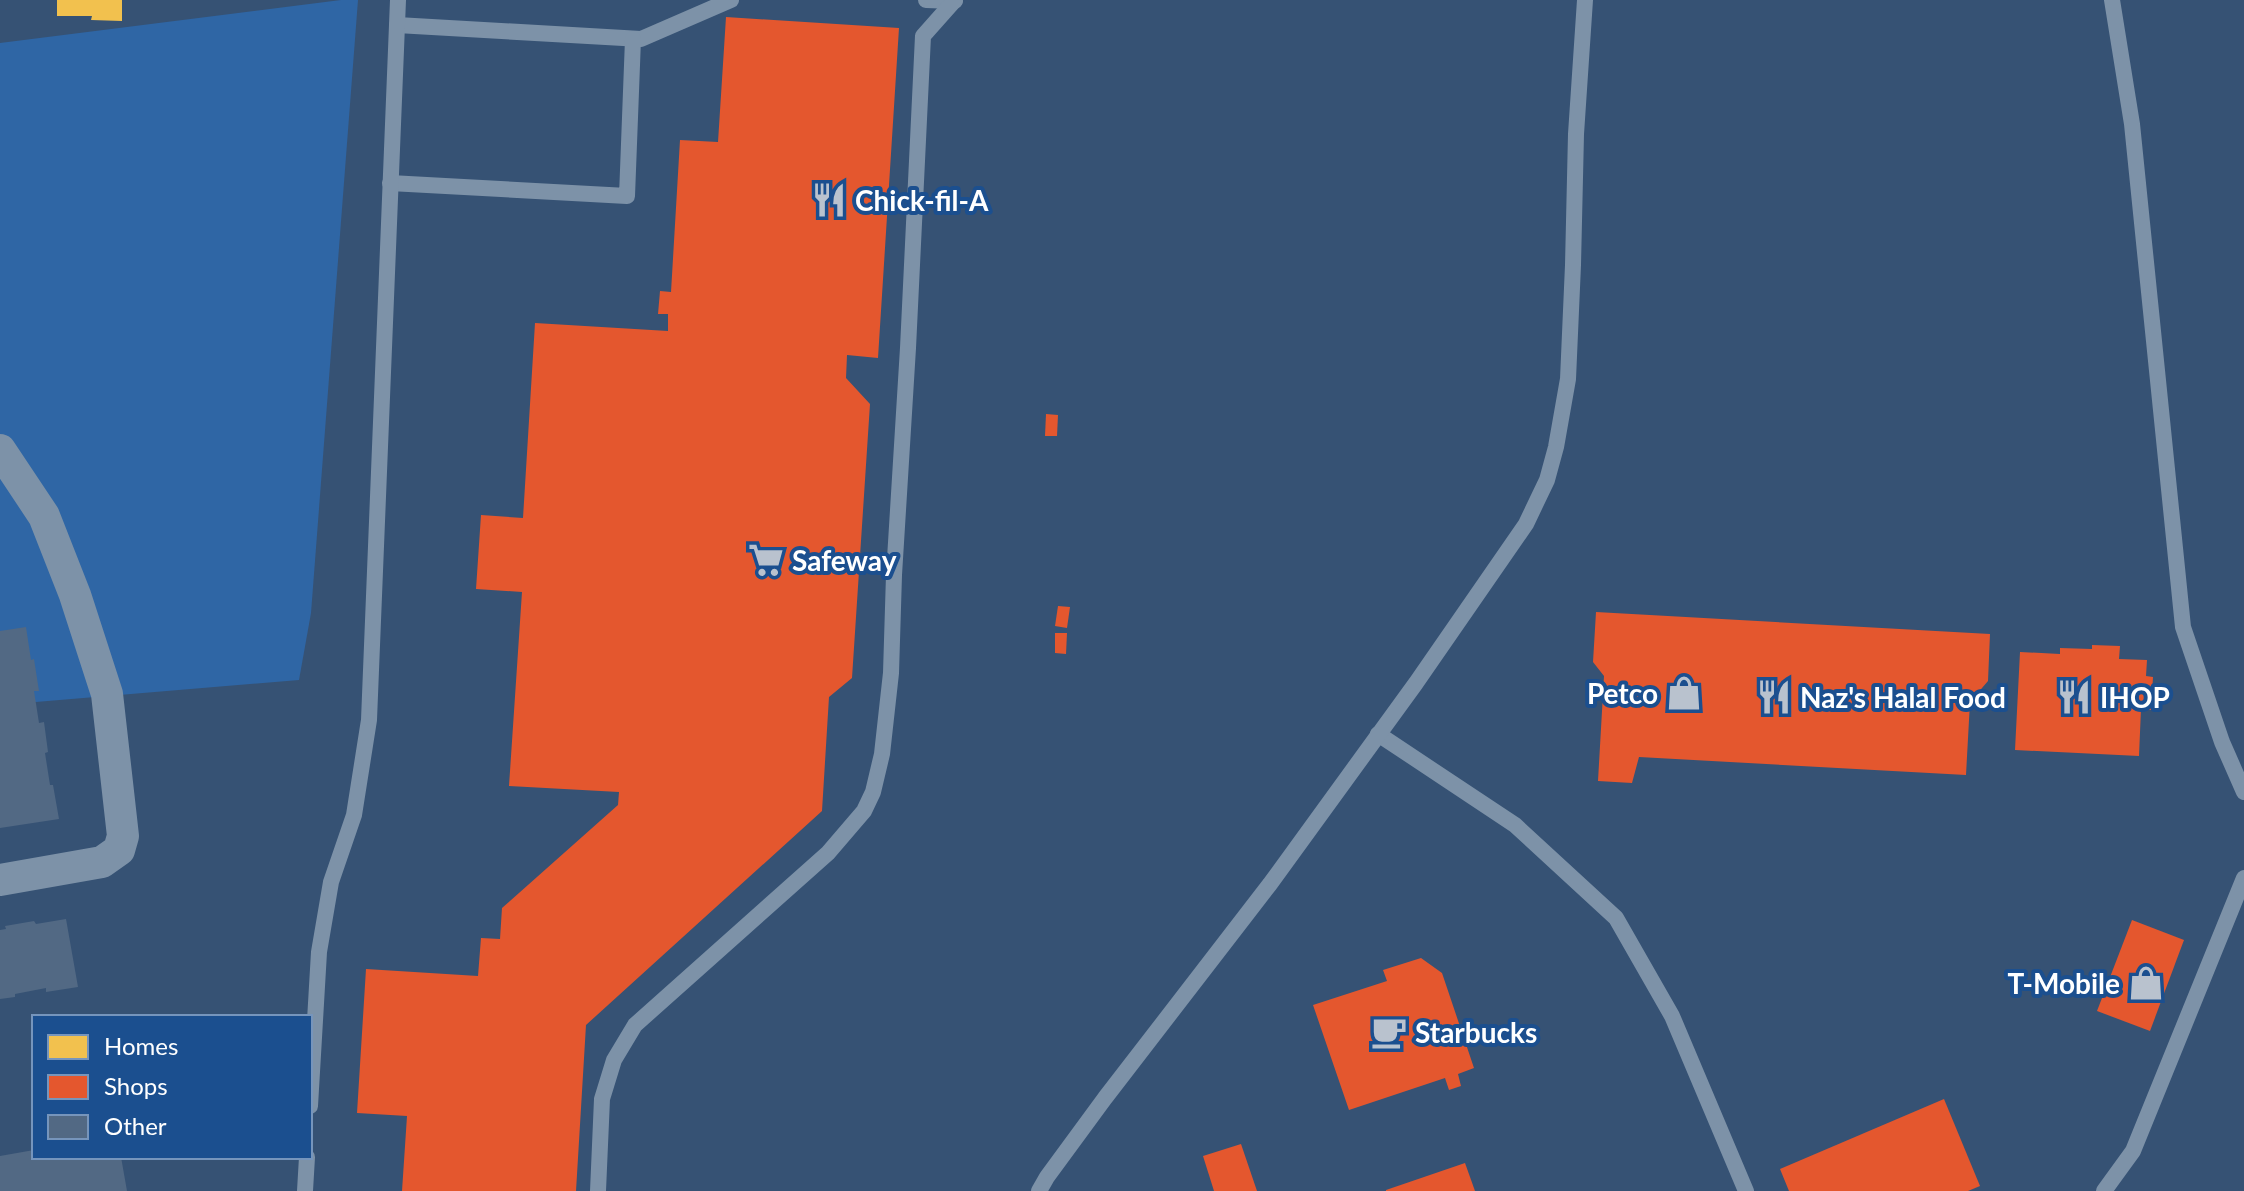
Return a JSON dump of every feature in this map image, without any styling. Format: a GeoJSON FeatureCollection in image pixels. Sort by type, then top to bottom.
{"type":"FeatureCollection","features":[{"type":"Feature","properties":{"kind":"street"},"geometry":{"type":"LineString","coordinates":[[0,450],[10,484],[44,516],[75,595],[107,694],[123,836],[119,850],[102,862],[0,880]]}},
{"type":"Feature","properties":{"kind":"lane"},"geometry":{"type":"LineString","coordinates":[[312,1072],[319,952],[331,882],[354,815],[369,720],[398,0]]}},
{"type":"Feature","properties":{"kind":"lane"},"geometry":{"type":"LineString","coordinates":[[397,25],[641,39],[731,0]]}},
{"type":"Feature","properties":{"kind":"lane"},"geometry":{"type":"LineString","coordinates":[[926,0],[955,0]]}},
{"type":"Feature","properties":{"kind":"lane"},"geometry":{"type":"LineString","coordinates":[[598,1191],[602,1099],[614,1060],[635,1025],[828,853],[864,811],[873,792],[882,754],[891,673],[923,36],[955,0]]}},
{"type":"Feature","properties":{"kind":"lane"},"geometry":{"type":"LineString","coordinates":[[1039,1191],[1105,1098],[1270,884],[1504,559],[1526,524],[1547,480],[1568,379],[1576,134],[1585,0]]}},
{"type":"Feature","properties":{"kind":"lane"},"geometry":{"type":"LineString","coordinates":[[2112,0],[2132,124],[2183,627],[2222,742],[2244,792]]}},
{"type":"Feature","properties":{"kind":"lane"},"geometry":{"type":"LineString","coordinates":[[390,183],[627,196],[633,39]]}},
{"type":"Feature","properties":{"kind":"lane"},"geometry":{"type":"LineString","coordinates":[[1378,734],[1515,825],[1616,918],[1672,1016],[1746,1191]]}},
{"type":"Feature","properties":{"kind":"lane"},"geometry":{"type":"LineString","coordinates":[[2104,1191],[2133,1151],[2244,878]]}},
{"type":"Feature","properties":{"kind":"lane"},"geometry":{"type":"LineString","coordinates":[[305,1191],[307,1159]]}},
{"type":"Feature","properties":{"kind":"shaded area"},"geometry":{"type":"Polygon","coordinates":[[[358,0],[311,613],[299,680],[0,705],[0,43],[358,0]]]}},
{"type":"Feature","properties":{"kind":"building: Homes"},"geometry":{"type":"Polygon","coordinates":[[[57,0],[122,0],[122,21],[91,20],[92,16],[57,16],[57,0]]]}},
{"type":"Feature","properties":{"kind":"building: Shops"},"geometry":{"type":"Polygon","coordinates":[[[726,17],[899,28],[878,358],[847,355],[846,378],[870,404],[852,678],[829,697],[822,811],[586,1025],[576,1191],[402,1191],[407,1116],[357,1113],[366,969],[478,976],[481,938],[500,939],[502,908],[618,805],[619,792],[509,786],[522,592],[476,589],[481,515],[523,518],[535,323],[668,331],[668,314],[658,314],[660,291],[671,292],[680,140],[718,142],[726,17]]]}},
{"type":"Feature","properties":{"kind":"building: Shops"},"geometry":{"type":"Polygon","coordinates":[[[1046,414],[1058,415],[1057,436],[1045,436],[1046,414]]]}},
{"type":"Feature","properties":{"kind":"building: Shops"},"geometry":{"type":"Polygon","coordinates":[[[1058,606],[1070,607],[1067,628],[1055,626],[1058,606]]]}},
{"type":"Feature","properties":{"kind":"building: Shops"},"geometry":{"type":"Polygon","coordinates":[[[1596,612],[1990,634],[1988,681],[1970,702],[1966,775],[1639,757],[1632,783],[1598,781],[1604,676],[1593,662],[1596,612]]]}},
{"type":"Feature","properties":{"kind":"building: Shops"},"geometry":{"type":"Polygon","coordinates":[[[1055,633],[1067,633],[1066,654],[1055,653],[1055,633]]]}},
{"type":"Feature","properties":{"kind":"building: Shops"},"geometry":{"type":"Polygon","coordinates":[[[2092,645],[2120,646],[2119,659],[2147,660],[2146,676],[2153,677],[2151,710],[2141,709],[2139,756],[2015,750],[2020,652],[2060,654],[2060,648],[2092,649],[2092,645]]]}},
{"type":"Feature","properties":{"kind":"building: Shops"},"geometry":{"type":"Polygon","coordinates":[[[2132,920],[2184,940],[2150,1031],[2097,1011],[2132,920]]]}},
{"type":"Feature","properties":{"kind":"building: Shops"},"geometry":{"type":"Polygon","coordinates":[[[1421,958],[1442,973],[1474,1068],[1458,1074],[1461,1086],[1449,1090],[1445,1078],[1349,1110],[1313,1005],[1387,981],[1383,970],[1421,958]]]}},
{"type":"Feature","properties":{"kind":"building: Shops"},"geometry":{"type":"Polygon","coordinates":[[[1944,1099],[1980,1186],[1968,1191],[1789,1191],[1780,1169],[1944,1099]]]}},
{"type":"Feature","properties":{"kind":"building: Shops"},"geometry":{"type":"Polygon","coordinates":[[[1241,1144],[1257,1191],[1214,1191],[1203,1156],[1241,1144]]]}},
{"type":"Feature","properties":{"kind":"building: Shops"},"geometry":{"type":"Polygon","coordinates":[[[1465,1163],[1475,1191],[1386,1191],[1386,1190],[1465,1163]]]}},
{"type":"Feature","properties":{"kind":"building: Other"},"geometry":{"type":"Polygon","coordinates":[[[26,627],[39,691],[34,691],[39,723],[44,722],[48,752],[45,753],[59,819],[0,828],[0,631],[26,627]]]}},
{"type":"Feature","properties":{"kind":"building: Other"},"geometry":{"type":"Polygon","coordinates":[[[66,919],[78,987],[46,992],[46,988],[0,999],[0,930],[6,929],[5,926],[34,921],[36,924],[66,919]]]}},
{"type":"Feature","properties":{"kind":"building: Other"},"geometry":{"type":"Polygon","coordinates":[[[32,1150],[32,1159],[121,1159],[127,1191],[0,1191],[0,1156],[32,1150]]]}},
{"type":"Feature","properties":{"kind":"place","name":"Chick-fil-A"},"geometry":{"type":"Point","coordinates":[829,200]}},
{"type":"Feature","properties":{"kind":"place","name":"Safeway"},"geometry":{"type":"Point","coordinates":[766,560]}},
{"type":"Feature","properties":{"kind":"place","name":"Petco"},"geometry":{"type":"Point","coordinates":[1684,693]}},
{"type":"Feature","properties":{"kind":"place","name":"Naz's Halal Food"},"geometry":{"type":"Point","coordinates":[1774,697]}},
{"type":"Feature","properties":{"kind":"place","name":"IHOP"},"geometry":{"type":"Point","coordinates":[2074,697]}},
{"type":"Feature","properties":{"kind":"place","name":"T-Mobile"},"geometry":{"type":"Point","coordinates":[2146,983]}},
{"type":"Feature","properties":{"kind":"place","name":"Starbucks"},"geometry":{"type":"Point","coordinates":[1389,1032]}}]}
